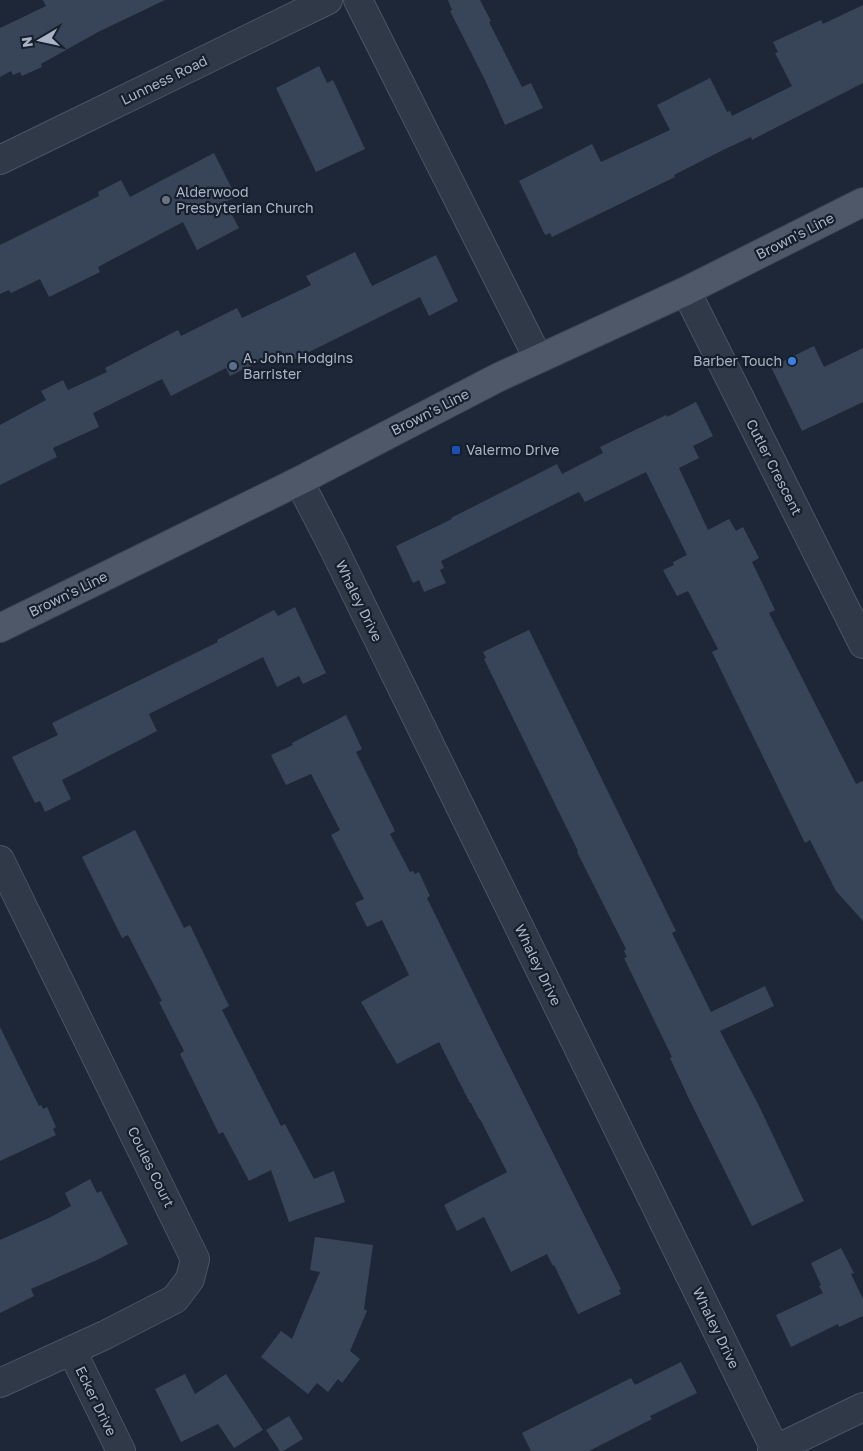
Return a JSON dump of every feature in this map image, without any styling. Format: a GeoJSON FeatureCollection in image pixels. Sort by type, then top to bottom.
{"type":"FeatureCollection","features":[{"type":"Feature","properties":{"kind":"main road","name":"Brown's Line"},"geometry":{"type":"LineString","coordinates":[[0,628],[299,481],[489,382],[686,291],[863,202]]}},
{"type":"Feature","properties":{"kind":"street","name":"Lunness Road"},"geometry":{"type":"LineString","coordinates":[[0,160],[328,0]]}},
{"type":"Feature","properties":{"kind":"street"},"geometry":{"type":"LineString","coordinates":[[358,0],[538,358]]}},
{"type":"Feature","properties":{"kind":"street","name":"Cutler Crescent"},"geometry":{"type":"LineString","coordinates":[[686,291],[863,644]]}},
{"type":"Feature","properties":{"kind":"street","name":"Whaley Drive"},"geometry":{"type":"LineString","coordinates":[[299,481],[774,1450]]}},
{"type":"Feature","properties":{"kind":"street","name":"Coules Court"},"geometry":{"type":"LineString","coordinates":[[0,860],[196,1259],[190,1279],[175,1299],[72,1351],[0,1383]]}},
{"type":"Feature","properties":{"kind":"street","name":"Ecker Drive"},"geometry":{"type":"LineString","coordinates":[[72,1351],[121,1451]]}},
{"type":"Feature","properties":{"kind":"street"},"geometry":{"type":"LineString","coordinates":[[774,1450],[863,1407]]}},
{"type":"Feature","properties":{"kind":"building"},"geometry":{"type":"Polygon","coordinates":[[[43,0],[165,0],[98,32],[41,64],[42,67],[22,76],[20,72],[13,75],[11,71],[0,77],[0,28],[46,6],[43,0]]]}},
{"type":"Feature","properties":{"kind":"building"},"geometry":{"type":"Polygon","coordinates":[[[448,0],[480,0],[522,87],[531,83],[543,108],[505,125],[485,80],[450,11],[452,10],[448,0]]]}},
{"type":"Feature","properties":{"kind":"building"},"geometry":{"type":"Polygon","coordinates":[[[863,5],[863,83],[752,140],[751,137],[723,150],[674,175],[675,177],[552,237],[550,233],[545,235],[519,181],[592,144],[601,162],[670,130],[657,105],[710,78],[727,112],[730,111],[732,116],[792,86],[775,53],[778,52],[773,42],[821,20],[823,24],[863,5]]]}},
{"type":"Feature","properties":{"kind":"building"},"geometry":{"type":"Polygon","coordinates":[[[319,66],[327,83],[333,80],[365,149],[316,172],[276,88],[319,66]]]}},
{"type":"Feature","properties":{"kind":"building"},"geometry":{"type":"Polygon","coordinates":[[[214,153],[236,197],[225,202],[239,228],[197,250],[183,222],[98,267],[100,272],[49,297],[40,279],[11,293],[9,290],[0,294],[0,245],[99,196],[98,192],[121,180],[130,197],[214,153]]]}},
{"type":"Feature","properties":{"kind":"building"},"geometry":{"type":"Polygon","coordinates":[[[355,252],[372,286],[436,255],[458,301],[429,316],[420,297],[287,363],[281,351],[230,376],[226,368],[171,396],[162,379],[93,413],[99,427],[53,448],[57,457],[0,485],[0,425],[46,400],[41,391],[63,380],[68,390],[107,372],[105,368],[178,330],[181,336],[237,308],[242,318],[311,285],[306,276],[355,252]]]}},
{"type":"Feature","properties":{"kind":"building"},"geometry":{"type":"Polygon","coordinates":[[[814,346],[824,367],[863,348],[863,402],[802,431],[771,367],[814,346]]]}},
{"type":"Feature","properties":{"kind":"building"},"geometry":{"type":"Polygon","coordinates":[[[696,402],[713,436],[693,446],[699,458],[679,468],[708,530],[729,519],[736,531],[743,527],[759,558],[752,562],[775,610],[769,613],[856,784],[863,781],[863,921],[836,891],[810,840],[805,843],[712,652],[718,649],[688,591],[677,596],[663,570],[674,565],[673,562],[687,555],[646,472],[585,502],[579,492],[441,561],[444,568],[440,570],[446,583],[424,592],[419,580],[413,583],[396,546],[557,464],[562,474],[603,453],[600,447],[696,402]]]}},
{"type":"Feature","properties":{"kind":"building"},"geometry":{"type":"Polygon","coordinates":[[[295,607],[326,673],[303,684],[299,676],[277,687],[263,657],[149,714],[157,731],[62,780],[71,799],[45,812],[40,801],[35,803],[12,757],[58,735],[52,723],[218,642],[217,640],[274,610],[278,616],[295,607]]]}},
{"type":"Feature","properties":{"kind":"building"},"geometry":{"type":"Polygon","coordinates":[[[529,630],[676,931],[672,933],[711,1012],[765,986],[774,1006],[720,1031],[759,1106],[804,1201],[752,1226],[690,1101],[670,1058],[672,1057],[624,958],[627,957],[624,951],[626,949],[484,659],[486,658],[483,652],[529,630]]]}},
{"type":"Feature","properties":{"kind":"building"},"geometry":{"type":"Polygon","coordinates":[[[346,715],[362,749],[356,752],[395,831],[390,834],[410,872],[413,871],[415,874],[419,872],[430,896],[427,898],[621,1289],[619,1290],[621,1294],[578,1314],[547,1254],[511,1272],[484,1217],[457,1231],[444,1205],[507,1172],[439,1042],[397,1064],[361,1002],[409,975],[382,920],[367,927],[355,903],[364,899],[331,835],[340,830],[311,774],[286,785],[271,755],[293,745],[292,743],[346,715]]]}},
{"type":"Feature","properties":{"kind":"building"},"geometry":{"type":"Polygon","coordinates":[[[135,830],[184,928],[190,925],[229,1006],[222,1010],[281,1126],[285,1124],[314,1179],[334,1171],[345,1202],[289,1222],[271,1170],[249,1181],[223,1132],[219,1134],[180,1054],[184,1051],[159,1002],[162,1001],[128,935],[122,938],[82,857],[135,830]]]}},
{"type":"Feature","properties":{"kind":"building"},"geometry":{"type":"Polygon","coordinates":[[[0,1027],[39,1106],[41,1105],[43,1109],[47,1107],[56,1127],[53,1129],[56,1135],[0,1161],[0,1027]]]}},
{"type":"Feature","properties":{"kind":"building"},"geometry":{"type":"Polygon","coordinates":[[[90,1179],[97,1193],[101,1191],[128,1244],[31,1289],[34,1296],[0,1313],[0,1240],[71,1206],[65,1193],[90,1179]]]}},
{"type":"Feature","properties":{"kind":"building"},"geometry":{"type":"Polygon","coordinates":[[[315,1237],[373,1245],[364,1309],[367,1311],[350,1351],[360,1359],[342,1383],[338,1379],[328,1392],[317,1383],[308,1394],[261,1357],[281,1331],[292,1339],[320,1272],[310,1270],[315,1237]]]}},
{"type":"Feature","properties":{"kind":"building"},"geometry":{"type":"Polygon","coordinates":[[[841,1248],[854,1273],[851,1274],[863,1299],[863,1316],[839,1327],[838,1324],[791,1347],[776,1315],[823,1293],[811,1263],[841,1248]]]}},
{"type":"Feature","properties":{"kind":"building"},"geometry":{"type":"Polygon","coordinates":[[[681,1362],[697,1393],[650,1416],[652,1419],[589,1451],[531,1451],[522,1433],[631,1378],[635,1385],[681,1362]]]}},
{"type":"Feature","properties":{"kind":"building"},"geometry":{"type":"Polygon","coordinates":[[[185,1374],[195,1394],[226,1374],[263,1430],[234,1448],[218,1424],[181,1442],[155,1389],[185,1374]]]}},
{"type":"Feature","properties":{"kind":"building"},"geometry":{"type":"Polygon","coordinates":[[[289,1416],[303,1439],[280,1451],[266,1430],[289,1416]]]}},
{"type":"Feature","properties":{"kind":"place","name":"Alderwood Presbyterian Church"},"geometry":{"type":"Point","coordinates":[166,200]}},
{"type":"Feature","properties":{"kind":"place","name":"Barber Touch"},"geometry":{"type":"Point","coordinates":[792,361]}},
{"type":"Feature","properties":{"kind":"place","name":"A. John Hodgins Barrister"},"geometry":{"type":"Point","coordinates":[233,366]}},
{"type":"Feature","properties":{"kind":"place","name":"Valermo Drive"},"geometry":{"type":"Point","coordinates":[456,450]}}]}
